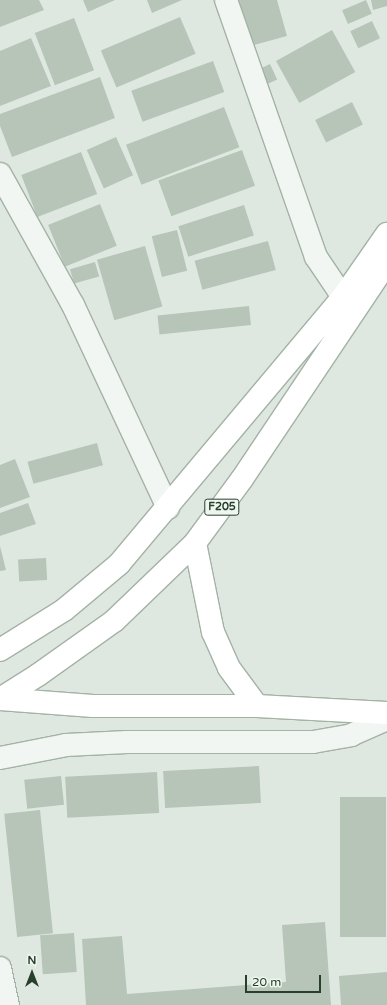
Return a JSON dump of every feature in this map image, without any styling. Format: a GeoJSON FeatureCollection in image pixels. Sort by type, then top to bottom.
{"type":"FeatureCollection","features":[{"type":"Feature","properties":{"kind":"main road"},"geometry":{"type":"LineString","coordinates":[[0,650],[64,610],[120,564],[343,297],[387,234]]}},
{"type":"Feature","properties":{"kind":"main road","name":"F205"},"geometry":{"type":"LineString","coordinates":[[0,699],[114,621],[139,600],[195,543],[242,479],[387,262]]}},
{"type":"Feature","properties":{"kind":"main road"},"geometry":{"type":"LineString","coordinates":[[195,543],[213,632],[229,668],[256,706]]}},
{"type":"Feature","properties":{"kind":"main road"},"geometry":{"type":"LineString","coordinates":[[0,699],[93,706],[256,706],[387,714]]}},
{"type":"Feature","properties":{"kind":"street"},"geometry":{"type":"LineString","coordinates":[[226,0],[316,257],[343,297]]}},
{"type":"Feature","properties":{"kind":"street"},"geometry":{"type":"LineString","coordinates":[[0,174],[73,305],[168,508]]}},
{"type":"Feature","properties":{"kind":"street"},"geometry":{"type":"LineString","coordinates":[[0,758],[66,745],[127,742],[313,742],[351,735],[387,719]]}},
{"type":"Feature","properties":{"kind":"street"},"geometry":{"type":"LineString","coordinates":[[0,968],[8,1005]]}},
{"type":"Feature","properties":{"kind":"building"},"geometry":{"type":"Polygon","coordinates":[[[0,0],[39,0],[44,10],[0,27],[0,0]]]}},
{"type":"Feature","properties":{"kind":"building"},"geometry":{"type":"Polygon","coordinates":[[[83,0],[115,0],[88,12],[83,0]]]}},
{"type":"Feature","properties":{"kind":"building"},"geometry":{"type":"Polygon","coordinates":[[[147,0],[182,0],[152,13],[147,0]]]}},
{"type":"Feature","properties":{"kind":"building"},"geometry":{"type":"Polygon","coordinates":[[[236,0],[277,0],[287,36],[250,46],[236,0]]]}},
{"type":"Feature","properties":{"kind":"building"},"geometry":{"type":"Polygon","coordinates":[[[366,0],[372,14],[348,24],[342,10],[366,0]]]}},
{"type":"Feature","properties":{"kind":"building"},"geometry":{"type":"Polygon","coordinates":[[[371,0],[387,0],[387,6],[373,10],[371,0]]]}},
{"type":"Feature","properties":{"kind":"building"},"geometry":{"type":"Polygon","coordinates":[[[180,17],[196,54],[116,87],[101,51],[180,17]]]}},
{"type":"Feature","properties":{"kind":"building"},"geometry":{"type":"Polygon","coordinates":[[[74,18],[94,70],[55,85],[35,33],[74,18]]]}},
{"type":"Feature","properties":{"kind":"building"},"geometry":{"type":"Polygon","coordinates":[[[372,21],[380,38],[358,48],[350,31],[372,21]]]}},
{"type":"Feature","properties":{"kind":"building"},"geometry":{"type":"Polygon","coordinates":[[[332,30],[355,72],[299,103],[276,61],[332,30]]]}},
{"type":"Feature","properties":{"kind":"building"},"geometry":{"type":"Polygon","coordinates":[[[31,38],[51,86],[0,106],[0,51],[31,38]]]}},
{"type":"Feature","properties":{"kind":"building"},"geometry":{"type":"Polygon","coordinates":[[[213,61],[224,92],[143,122],[131,91],[213,61]]]}},
{"type":"Feature","properties":{"kind":"building"},"geometry":{"type":"Polygon","coordinates":[[[270,64],[277,79],[261,87],[254,72],[270,64]]]}},
{"type":"Feature","properties":{"kind":"building"},"geometry":{"type":"Polygon","coordinates":[[[100,77],[115,118],[12,157],[0,126],[0,114],[100,77]]]}},
{"type":"Feature","properties":{"kind":"building"},"geometry":{"type":"Polygon","coordinates":[[[352,102],[363,124],[326,142],[315,120],[352,102]]]}},
{"type":"Feature","properties":{"kind":"building"},"geometry":{"type":"Polygon","coordinates":[[[224,107],[239,147],[141,185],[126,145],[224,107]]]}},
{"type":"Feature","properties":{"kind":"building"},"geometry":{"type":"Polygon","coordinates":[[[116,137],[133,175],[104,188],[87,150],[116,137]]]}},
{"type":"Feature","properties":{"kind":"building"},"geometry":{"type":"Polygon","coordinates":[[[242,150],[255,186],[171,216],[158,180],[242,150]]]}},
{"type":"Feature","properties":{"kind":"building"},"geometry":{"type":"Polygon","coordinates":[[[81,152],[97,194],[37,217],[21,175],[81,152]]]}},
{"type":"Feature","properties":{"kind":"building"},"geometry":{"type":"Polygon","coordinates":[[[100,204],[117,246],[65,267],[48,225],[100,204]]]}},
{"type":"Feature","properties":{"kind":"building"},"geometry":{"type":"Polygon","coordinates":[[[244,205],[254,235],[188,257],[178,226],[244,205]]]}},
{"type":"Feature","properties":{"kind":"building"},"geometry":{"type":"Polygon","coordinates":[[[177,230],[187,271],[162,277],[152,236],[177,230]]]}},
{"type":"Feature","properties":{"kind":"building"},"geometry":{"type":"Polygon","coordinates":[[[268,241],[276,270],[202,290],[195,261],[268,241]]]}},
{"type":"Feature","properties":{"kind":"building"},"geometry":{"type":"Polygon","coordinates":[[[145,246],[162,307],[114,320],[97,260],[145,246]]]}},
{"type":"Feature","properties":{"kind":"building"},"geometry":{"type":"Polygon","coordinates":[[[95,262],[99,276],[74,284],[70,269],[95,262]]]}},
{"type":"Feature","properties":{"kind":"building"},"geometry":{"type":"Polygon","coordinates":[[[249,306],[251,325],[159,335],[158,316],[249,306]]]}},
{"type":"Feature","properties":{"kind":"building"},"geometry":{"type":"Polygon","coordinates":[[[97,443],[103,465],[33,484],[27,462],[97,443]]]}},
{"type":"Feature","properties":{"kind":"building"},"geometry":{"type":"Polygon","coordinates":[[[15,459],[30,497],[0,508],[0,465],[15,459]]]}},
{"type":"Feature","properties":{"kind":"building"},"geometry":{"type":"Polygon","coordinates":[[[28,503],[36,524],[0,536],[0,513],[28,503]]]}},
{"type":"Feature","properties":{"kind":"building"},"geometry":{"type":"Polygon","coordinates":[[[0,546],[6,570],[0,571],[0,546]]]}},
{"type":"Feature","properties":{"kind":"building"},"geometry":{"type":"Polygon","coordinates":[[[46,558],[47,580],[19,581],[18,559],[46,558]]]}},
{"type":"Feature","properties":{"kind":"building"},"geometry":{"type":"Polygon","coordinates":[[[259,766],[261,803],[165,808],[163,771],[259,766]]]}},
{"type":"Feature","properties":{"kind":"building"},"geometry":{"type":"Polygon","coordinates":[[[157,772],[159,813],[67,818],[65,777],[157,772]]]}},
{"type":"Feature","properties":{"kind":"building"},"geometry":{"type":"Polygon","coordinates":[[[61,776],[64,805],[27,809],[24,780],[61,776]]]}},
{"type":"Feature","properties":{"kind":"building"},"geometry":{"type":"Polygon","coordinates":[[[340,797],[386,797],[386,937],[340,937],[340,797]]]}},
{"type":"Feature","properties":{"kind":"building"},"geometry":{"type":"Polygon","coordinates":[[[40,810],[53,933],[17,937],[4,814],[40,810]]]}},
{"type":"Feature","properties":{"kind":"building"},"geometry":{"type":"Polygon","coordinates":[[[325,922],[331,1005],[86,1005],[82,939],[122,936],[127,994],[286,982],[282,925],[325,922]]]}},
{"type":"Feature","properties":{"kind":"building"},"geometry":{"type":"Polygon","coordinates":[[[74,933],[77,972],[43,974],[40,935],[74,933]]]}},
{"type":"Feature","properties":{"kind":"building"},"geometry":{"type":"Polygon","coordinates":[[[387,972],[387,1005],[341,1005],[339,976],[387,972]]]}}]}
